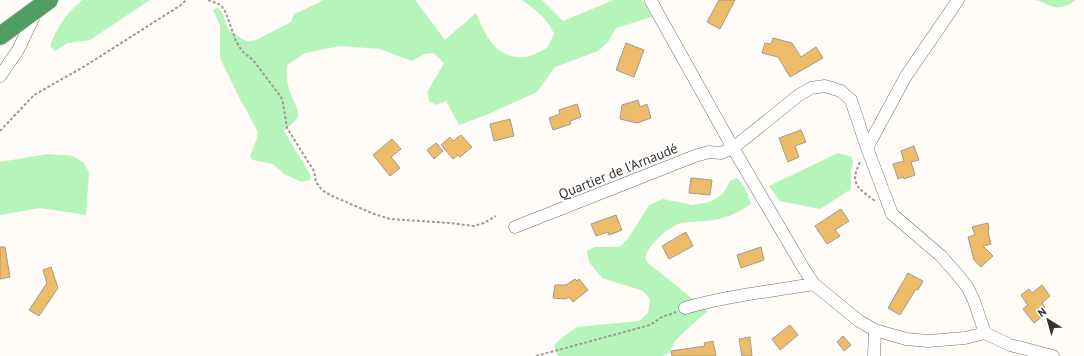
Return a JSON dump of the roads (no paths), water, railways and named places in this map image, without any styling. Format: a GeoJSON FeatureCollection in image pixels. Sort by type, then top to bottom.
{"type":"FeatureCollection","features":[{"type":"Feature","properties":{"kind":"highway"},"geometry":{"type":"LineString","coordinates":[[0,36],[44,4]]}},
{"type":"Feature","properties":{"kind":"street"},"geometry":{"type":"LineString","coordinates":[[867,148],[906,76],[958,0]]}},
{"type":"Feature","properties":{"kind":"street"},"geometry":{"type":"LineString","coordinates":[[651,2],[733,148],[814,284],[859,321],[875,330],[906,339],[928,341],[965,338],[985,333],[1010,345],[1053,356]]}},
{"type":"Feature","properties":{"kind":"street"},"geometry":{"type":"LineString","coordinates":[[0,76],[18,50],[44,4]]}},
{"type":"Feature","properties":{"kind":"street","name":"Quartier de l'Arnaudé"},"geometry":{"type":"LineString","coordinates":[[515,227],[695,156],[709,152],[721,153],[733,148],[799,95],[811,88],[825,86],[841,91],[851,100],[892,214],[935,251],[968,288],[985,333]]}},
{"type":"Feature","properties":{"kind":"street"},"geometry":{"type":"LineString","coordinates":[[685,308],[706,302],[814,284]]}},
{"type":"Feature","properties":{"kind":"street"},"geometry":{"type":"LineString","coordinates":[[874,356],[875,330]]}}]}
